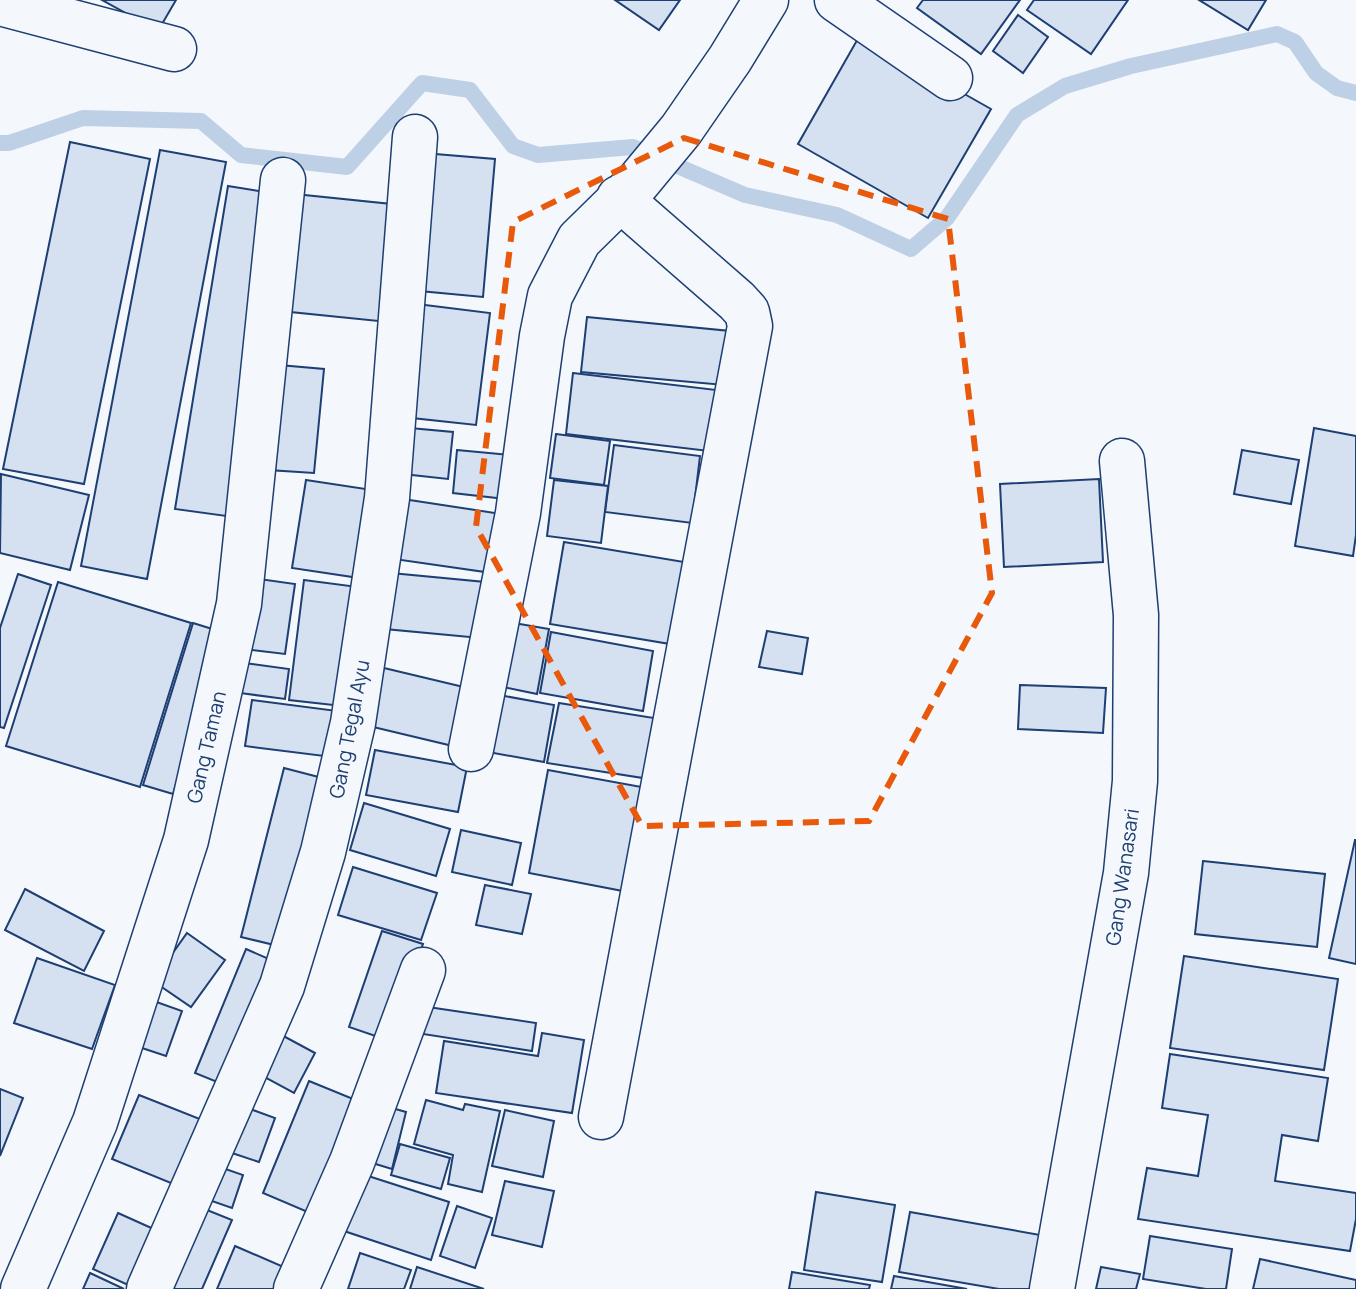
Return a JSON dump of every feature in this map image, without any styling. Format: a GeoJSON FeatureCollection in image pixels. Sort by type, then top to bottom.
{"type":"FeatureCollection","features":[{"type":"Feature","properties":{"kind":"street"},"geometry":{"type":"LineString","coordinates":[[471,749],[518,513],[550,296],[579,240],[629,190],[681,130],[766,0]]}},
{"type":"Feature","properties":{"kind":"street"},"geometry":{"type":"LineString","coordinates":[[837,0],[950,78]]}},
{"type":"Feature","properties":{"kind":"street"},"geometry":{"type":"LineString","coordinates":[[0,3],[174,49]]}},
{"type":"Feature","properties":{"kind":"street","name":"Gang Tegal Ayu"},"geometry":{"type":"LineString","coordinates":[[149,1289],[282,986],[323,852],[353,723],[387,498],[415,137]]}},
{"type":"Feature","properties":{"kind":"street","name":"Gang Taman"},"geometry":{"type":"LineString","coordinates":[[23,1289],[95,1122],[186,840],[239,604],[283,180]]}},
{"type":"Feature","properties":{"kind":"street"},"geometry":{"type":"LineString","coordinates":[[601,1117],[750,326],[747,312],[629,190]]}},
{"type":"Feature","properties":{"kind":"street","name":"Gang Wanasari"},"geometry":{"type":"LineString","coordinates":[[1052,1289],[1126,873],[1135,781],[1136,615],[1122,461]]}},
{"type":"Feature","properties":{"kind":"street"},"geometry":{"type":"LineString","coordinates":[[296,1289],[352,1162],[423,970]]}},
{"type":"Feature","properties":{"kind":"highlighted area"},"geometry":{"type":"Polygon","coordinates":[[[684,138],[948,219],[992,593],[869,821],[642,826],[476,527],[513,222],[684,138]]]}},
{"type":"Feature","properties":{"kind":"building"},"geometry":{"type":"Polygon","coordinates":[[[102,0],[176,0],[158,31],[102,0]]]}},
{"type":"Feature","properties":{"kind":"building"},"geometry":{"type":"Polygon","coordinates":[[[615,0],[680,0],[659,30],[615,0]]]}},
{"type":"Feature","properties":{"kind":"building"},"geometry":{"type":"Polygon","coordinates":[[[923,0],[1020,0],[981,54],[917,8],[923,0]]]}},
{"type":"Feature","properties":{"kind":"building"},"geometry":{"type":"Polygon","coordinates":[[[1034,0],[1128,0],[1091,54],[1027,10],[1034,0]]]}},
{"type":"Feature","properties":{"kind":"building"},"geometry":{"type":"Polygon","coordinates":[[[1199,0],[1266,0],[1248,30],[1199,0]]]}},
{"type":"Feature","properties":{"kind":"building"},"geometry":{"type":"Polygon","coordinates":[[[1018,15],[1048,37],[1023,73],[993,51],[1018,15]]]}},
{"type":"Feature","properties":{"kind":"building"},"geometry":{"type":"Polygon","coordinates":[[[860,35],[991,109],[928,218],[798,144],[860,35]]]}},
{"type":"Feature","properties":{"kind":"building"},"geometry":{"type":"Polygon","coordinates":[[[70,142],[150,159],[84,484],[3,469],[70,142]]]}},
{"type":"Feature","properties":{"kind":"building"},"geometry":{"type":"Polygon","coordinates":[[[160,150],[226,162],[147,579],[81,566],[160,150]]]}},
{"type":"Feature","properties":{"kind":"building"},"geometry":{"type":"Polygon","coordinates":[[[423,153],[495,159],[483,297],[409,290],[423,153]]]}},
{"type":"Feature","properties":{"kind":"building"},"geometry":{"type":"Polygon","coordinates":[[[228,186],[278,194],[226,516],[175,509],[228,186]]]}},
{"type":"Feature","properties":{"kind":"building"},"geometry":{"type":"Polygon","coordinates":[[[285,193],[401,205],[388,322],[271,310],[285,193]]]}},
{"type":"Feature","properties":{"kind":"building"},"geometry":{"type":"Polygon","coordinates":[[[417,304],[490,313],[476,425],[403,417],[417,304]]]}},
{"type":"Feature","properties":{"kind":"building"},"geometry":{"type":"Polygon","coordinates":[[[587,317],[730,331],[724,385],[581,372],[587,317]]]}},
{"type":"Feature","properties":{"kind":"building"},"geometry":{"type":"Polygon","coordinates":[[[279,365],[324,369],[314,473],[268,470],[279,365]]]}},
{"type":"Feature","properties":{"kind":"building"},"geometry":{"type":"Polygon","coordinates":[[[573,373],[725,391],[717,452],[566,434],[573,373]]]}},
{"type":"Feature","properties":{"kind":"building"},"geometry":{"type":"Polygon","coordinates":[[[399,427],[453,432],[448,479],[394,473],[399,427]]]}},
{"type":"Feature","properties":{"kind":"building"},"geometry":{"type":"Polygon","coordinates":[[[1314,428],[1356,436],[1356,535],[1353,556],[1295,546],[1314,428]]]}},
{"type":"Feature","properties":{"kind":"building"},"geometry":{"type":"Polygon","coordinates":[[[556,434],[610,441],[604,485],[550,478],[556,434]]]}},
{"type":"Feature","properties":{"kind":"building"},"geometry":{"type":"Polygon","coordinates":[[[614,445],[700,456],[692,523],[605,512],[614,445]]]}},
{"type":"Feature","properties":{"kind":"building"},"geometry":{"type":"Polygon","coordinates":[[[457,450],[520,456],[515,500],[453,493],[457,450]]]}},
{"type":"Feature","properties":{"kind":"building"},"geometry":{"type":"Polygon","coordinates":[[[1242,450],[1299,460],[1291,504],[1234,494],[1242,450]]]}},
{"type":"Feature","properties":{"kind":"building"},"geometry":{"type":"Polygon","coordinates":[[[1,474],[89,495],[70,570],[0,553],[1,474]]]}},
{"type":"Feature","properties":{"kind":"building"},"geometry":{"type":"Polygon","coordinates":[[[1099,479],[1103,562],[1004,567],[1000,484],[1099,479]]]}},
{"type":"Feature","properties":{"kind":"building"},"geometry":{"type":"Polygon","coordinates":[[[306,480],[379,491],[366,579],[292,568],[306,480]]]}},
{"type":"Feature","properties":{"kind":"building"},"geometry":{"type":"Polygon","coordinates":[[[554,480],[608,486],[601,543],[547,536],[554,480]]]}},
{"type":"Feature","properties":{"kind":"building"},"geometry":{"type":"Polygon","coordinates":[[[403,499],[508,515],[499,574],[394,559],[403,499]]]}},
{"type":"Feature","properties":{"kind":"building"},"geometry":{"type":"Polygon","coordinates":[[[564,542],[696,564],[682,646],[550,624],[564,542]]]}},
{"type":"Feature","properties":{"kind":"building"},"geometry":{"type":"Polygon","coordinates":[[[391,573],[485,582],[480,638],[385,629],[391,573]]]}},
{"type":"Feature","properties":{"kind":"building"},"geometry":{"type":"Polygon","coordinates":[[[18,574],[51,585],[4,728],[0,727],[0,628],[18,574]]]}},
{"type":"Feature","properties":{"kind":"building"},"geometry":{"type":"Polygon","coordinates":[[[253,578],[295,584],[285,654],[244,649],[253,578]]]}},
{"type":"Feature","properties":{"kind":"building"},"geometry":{"type":"Polygon","coordinates":[[[304,580],[358,587],[342,706],[289,700],[304,580]]]}},
{"type":"Feature","properties":{"kind":"building"},"geometry":{"type":"Polygon","coordinates":[[[58,582],[191,623],[140,787],[6,746],[58,582]]]}},
{"type":"Feature","properties":{"kind":"building"},"geometry":{"type":"Polygon","coordinates":[[[193,623],[222,632],[173,794],[143,785],[193,623]]]}},
{"type":"Feature","properties":{"kind":"building"},"geometry":{"type":"Polygon","coordinates":[[[514,623],[549,629],[537,694],[503,687],[514,623]]]}},
{"type":"Feature","properties":{"kind":"building"},"geometry":{"type":"Polygon","coordinates":[[[767,631],[808,638],[802,674],[759,667],[767,631]]]}},
{"type":"Feature","properties":{"kind":"building"},"geometry":{"type":"Polygon","coordinates":[[[551,632],[653,651],[643,711],[540,693],[551,632]]]}},
{"type":"Feature","properties":{"kind":"building"},"geometry":{"type":"Polygon","coordinates":[[[244,663],[289,669],[285,699],[240,693],[244,663]]]}},
{"type":"Feature","properties":{"kind":"building"},"geometry":{"type":"Polygon","coordinates":[[[384,668],[472,689],[457,747],[369,726],[384,668]]]}},
{"type":"Feature","properties":{"kind":"building"},"geometry":{"type":"Polygon","coordinates":[[[1020,685],[1106,688],[1103,733],[1018,729],[1020,685]]]}},
{"type":"Feature","properties":{"kind":"building"},"geometry":{"type":"Polygon","coordinates":[[[499,695],[554,705],[544,762],[488,752],[499,695]]]}},
{"type":"Feature","properties":{"kind":"building"},"geometry":{"type":"Polygon","coordinates":[[[252,700],[345,712],[340,758],[245,746],[252,700]]]}},
{"type":"Feature","properties":{"kind":"building"},"geometry":{"type":"Polygon","coordinates":[[[559,703],[654,718],[643,778],[547,763],[559,703]]]}},
{"type":"Feature","properties":{"kind":"building"},"geometry":{"type":"Polygon","coordinates":[[[375,750],[467,767],[458,812],[366,795],[375,750]]]}},
{"type":"Feature","properties":{"kind":"building"},"geometry":{"type":"Polygon","coordinates":[[[284,768],[334,781],[291,949],[241,937],[284,768]]]}},
{"type":"Feature","properties":{"kind":"building"},"geometry":{"type":"Polygon","coordinates":[[[548,770],[647,788],[628,892],[529,873],[548,770]]]}},
{"type":"Feature","properties":{"kind":"building"},"geometry":{"type":"Polygon","coordinates":[[[364,803],[450,829],[436,876],[350,850],[364,803]]]}},
{"type":"Feature","properties":{"kind":"building"},"geometry":{"type":"Polygon","coordinates":[[[461,830],[521,843],[512,885],[452,872],[461,830]]]}},
{"type":"Feature","properties":{"kind":"building"},"geometry":{"type":"Polygon","coordinates":[[[1356,840],[1356,964],[1329,958],[1356,840]]]}},
{"type":"Feature","properties":{"kind":"building"},"geometry":{"type":"Polygon","coordinates":[[[1203,861],[1325,874],[1317,947],[1195,934],[1203,861]]]}},
{"type":"Feature","properties":{"kind":"building"},"geometry":{"type":"Polygon","coordinates":[[[353,867],[437,893],[421,940],[338,915],[353,867]]]}},
{"type":"Feature","properties":{"kind":"building"},"geometry":{"type":"Polygon","coordinates":[[[485,885],[531,894],[522,934],[476,925],[485,885]]]}},
{"type":"Feature","properties":{"kind":"building"},"geometry":{"type":"Polygon","coordinates":[[[25,889],[104,931],[84,971],[5,930],[25,889]]]}},
{"type":"Feature","properties":{"kind":"building"},"geometry":{"type":"Polygon","coordinates":[[[382,931],[423,944],[390,1041],[349,1027],[382,931]]]}},
{"type":"Feature","properties":{"kind":"building"},"geometry":{"type":"Polygon","coordinates":[[[187,933],[225,960],[191,1007],[153,981],[187,933]]]}},
{"type":"Feature","properties":{"kind":"building"},"geometry":{"type":"Polygon","coordinates":[[[246,949],[278,963],[227,1086],[195,1073],[246,949]]]}},
{"type":"Feature","properties":{"kind":"building"},"geometry":{"type":"Polygon","coordinates":[[[1184,956],[1338,979],[1324,1070],[1170,1048],[1184,956]]]}},
{"type":"Feature","properties":{"kind":"building"},"geometry":{"type":"Polygon","coordinates":[[[37,958],[115,985],[92,1049],[14,1023],[37,958]]]}},
{"type":"Feature","properties":{"kind":"building"},"geometry":{"type":"Polygon","coordinates":[[[148,999],[182,1011],[166,1056],[133,1045],[148,999]]]}},
{"type":"Feature","properties":{"kind":"building"},"geometry":{"type":"Polygon","coordinates":[[[428,1007],[536,1023],[532,1051],[423,1034],[428,1007]]]}},
{"type":"Feature","properties":{"kind":"building"},"geometry":{"type":"Polygon","coordinates":[[[276,1032],[315,1053],[294,1093],[255,1072],[276,1032]]]}},
{"type":"Feature","properties":{"kind":"building"},"geometry":{"type":"Polygon","coordinates":[[[542,1033],[584,1040],[572,1113],[436,1093],[444,1041],[538,1056],[542,1033]]]}},
{"type":"Feature","properties":{"kind":"building"},"geometry":{"type":"Polygon","coordinates":[[[1170,1054],[1328,1078],[1318,1141],[1282,1135],[1275,1181],[1356,1193],[1356,1219],[1350,1251],[1138,1219],[1147,1168],[1198,1176],[1208,1115],[1162,1108],[1170,1054]]]}},
{"type":"Feature","properties":{"kind":"building"},"geometry":{"type":"Polygon","coordinates":[[[309,1081],[363,1103],[317,1216],[263,1193],[309,1081]]]}},
{"type":"Feature","properties":{"kind":"building"},"geometry":{"type":"Polygon","coordinates":[[[0,1089],[23,1098],[0,1156],[0,1089]]]}},
{"type":"Feature","properties":{"kind":"building"},"geometry":{"type":"Polygon","coordinates":[[[139,1095],[215,1125],[188,1190],[112,1159],[139,1095]]]}},
{"type":"Feature","properties":{"kind":"building"},"geometry":{"type":"Polygon","coordinates":[[[426,1100],[463,1110],[465,1104],[500,1111],[482,1192],[448,1184],[453,1155],[414,1144],[426,1100]]]}},
{"type":"Feature","properties":{"kind":"building"},"geometry":{"type":"Polygon","coordinates":[[[239,1105],[275,1118],[259,1162],[223,1150],[239,1105]]]}},
{"type":"Feature","properties":{"kind":"building"},"geometry":{"type":"Polygon","coordinates":[[[385,1106],[406,1112],[392,1169],[369,1162],[385,1106]]]}},
{"type":"Feature","properties":{"kind":"building"},"geometry":{"type":"Polygon","coordinates":[[[505,1110],[554,1121],[543,1177],[492,1166],[505,1110]]]}},
{"type":"Feature","properties":{"kind":"building"},"geometry":{"type":"Polygon","coordinates":[[[400,1144],[450,1158],[441,1189],[391,1175],[400,1144]]]}},
{"type":"Feature","properties":{"kind":"building"},"geometry":{"type":"Polygon","coordinates":[[[214,1165],[243,1175],[232,1208],[203,1198],[214,1165]]]}},
{"type":"Feature","properties":{"kind":"building"},"geometry":{"type":"Polygon","coordinates":[[[362,1174],[449,1202],[431,1260],[344,1231],[362,1174]]]}},
{"type":"Feature","properties":{"kind":"building"},"geometry":{"type":"Polygon","coordinates":[[[505,1181],[554,1191],[542,1247],[492,1235],[505,1181]]]}},
{"type":"Feature","properties":{"kind":"building"},"geometry":{"type":"Polygon","coordinates":[[[816,1192],[895,1205],[882,1282],[804,1270],[816,1192]]]}},
{"type":"Feature","properties":{"kind":"building"},"geometry":{"type":"Polygon","coordinates":[[[192,1204],[232,1220],[202,1289],[155,1289],[192,1204]]]}},
{"type":"Feature","properties":{"kind":"building"},"geometry":{"type":"Polygon","coordinates":[[[457,1206],[492,1218],[475,1268],[440,1256],[457,1206]]]}},
{"type":"Feature","properties":{"kind":"building"},"geometry":{"type":"Polygon","coordinates":[[[910,1212],[1057,1238],[1048,1289],[999,1289],[899,1272],[910,1212]]]}},
{"type":"Feature","properties":{"kind":"building"},"geometry":{"type":"Polygon","coordinates":[[[118,1213],[167,1235],[137,1289],[93,1269],[118,1213]]]}},
{"type":"Feature","properties":{"kind":"building"},"geometry":{"type":"Polygon","coordinates":[[[1150,1236],[1232,1249],[1226,1289],[1143,1279],[1150,1236]]]}},
{"type":"Feature","properties":{"kind":"building"},"geometry":{"type":"Polygon","coordinates":[[[235,1246],[286,1268],[277,1289],[217,1289],[235,1246]]]}},
{"type":"Feature","properties":{"kind":"building"},"geometry":{"type":"Polygon","coordinates":[[[360,1253],[411,1270],[404,1289],[348,1289],[360,1253]]]}},
{"type":"Feature","properties":{"kind":"building"},"geometry":{"type":"Polygon","coordinates":[[[1260,1259],[1356,1280],[1356,1289],[1253,1289],[1260,1259]]]}},
{"type":"Feature","properties":{"kind":"building"},"geometry":{"type":"Polygon","coordinates":[[[417,1267],[484,1289],[410,1289],[417,1267]]]}},
{"type":"Feature","properties":{"kind":"building"},"geometry":{"type":"Polygon","coordinates":[[[1101,1267],[1140,1274],[1136,1289],[1096,1289],[1101,1267]]]}},
{"type":"Feature","properties":{"kind":"building"},"geometry":{"type":"Polygon","coordinates":[[[792,1272],[870,1285],[869,1289],[789,1289],[792,1272]]]}},
{"type":"Feature","properties":{"kind":"building"},"geometry":{"type":"Polygon","coordinates":[[[90,1273],[124,1289],[83,1289],[90,1273]]]}},
{"type":"Feature","properties":{"kind":"building"},"geometry":{"type":"Polygon","coordinates":[[[894,1276],[967,1289],[891,1289],[894,1276]]]}},
{"type":"Feature","properties":{"kind":"waterway"},"geometry":{"type":"LineString","coordinates":[[0,143],[9,143],[83,118],[201,121],[241,155],[347,167],[422,83],[470,90],[513,146],[538,155],[633,147],[745,195],[837,215],[911,249],[947,218],[1017,115],[1065,86],[1131,66],[1277,34],[1295,42],[1316,73],[1337,88],[1356,93]]}}]}
